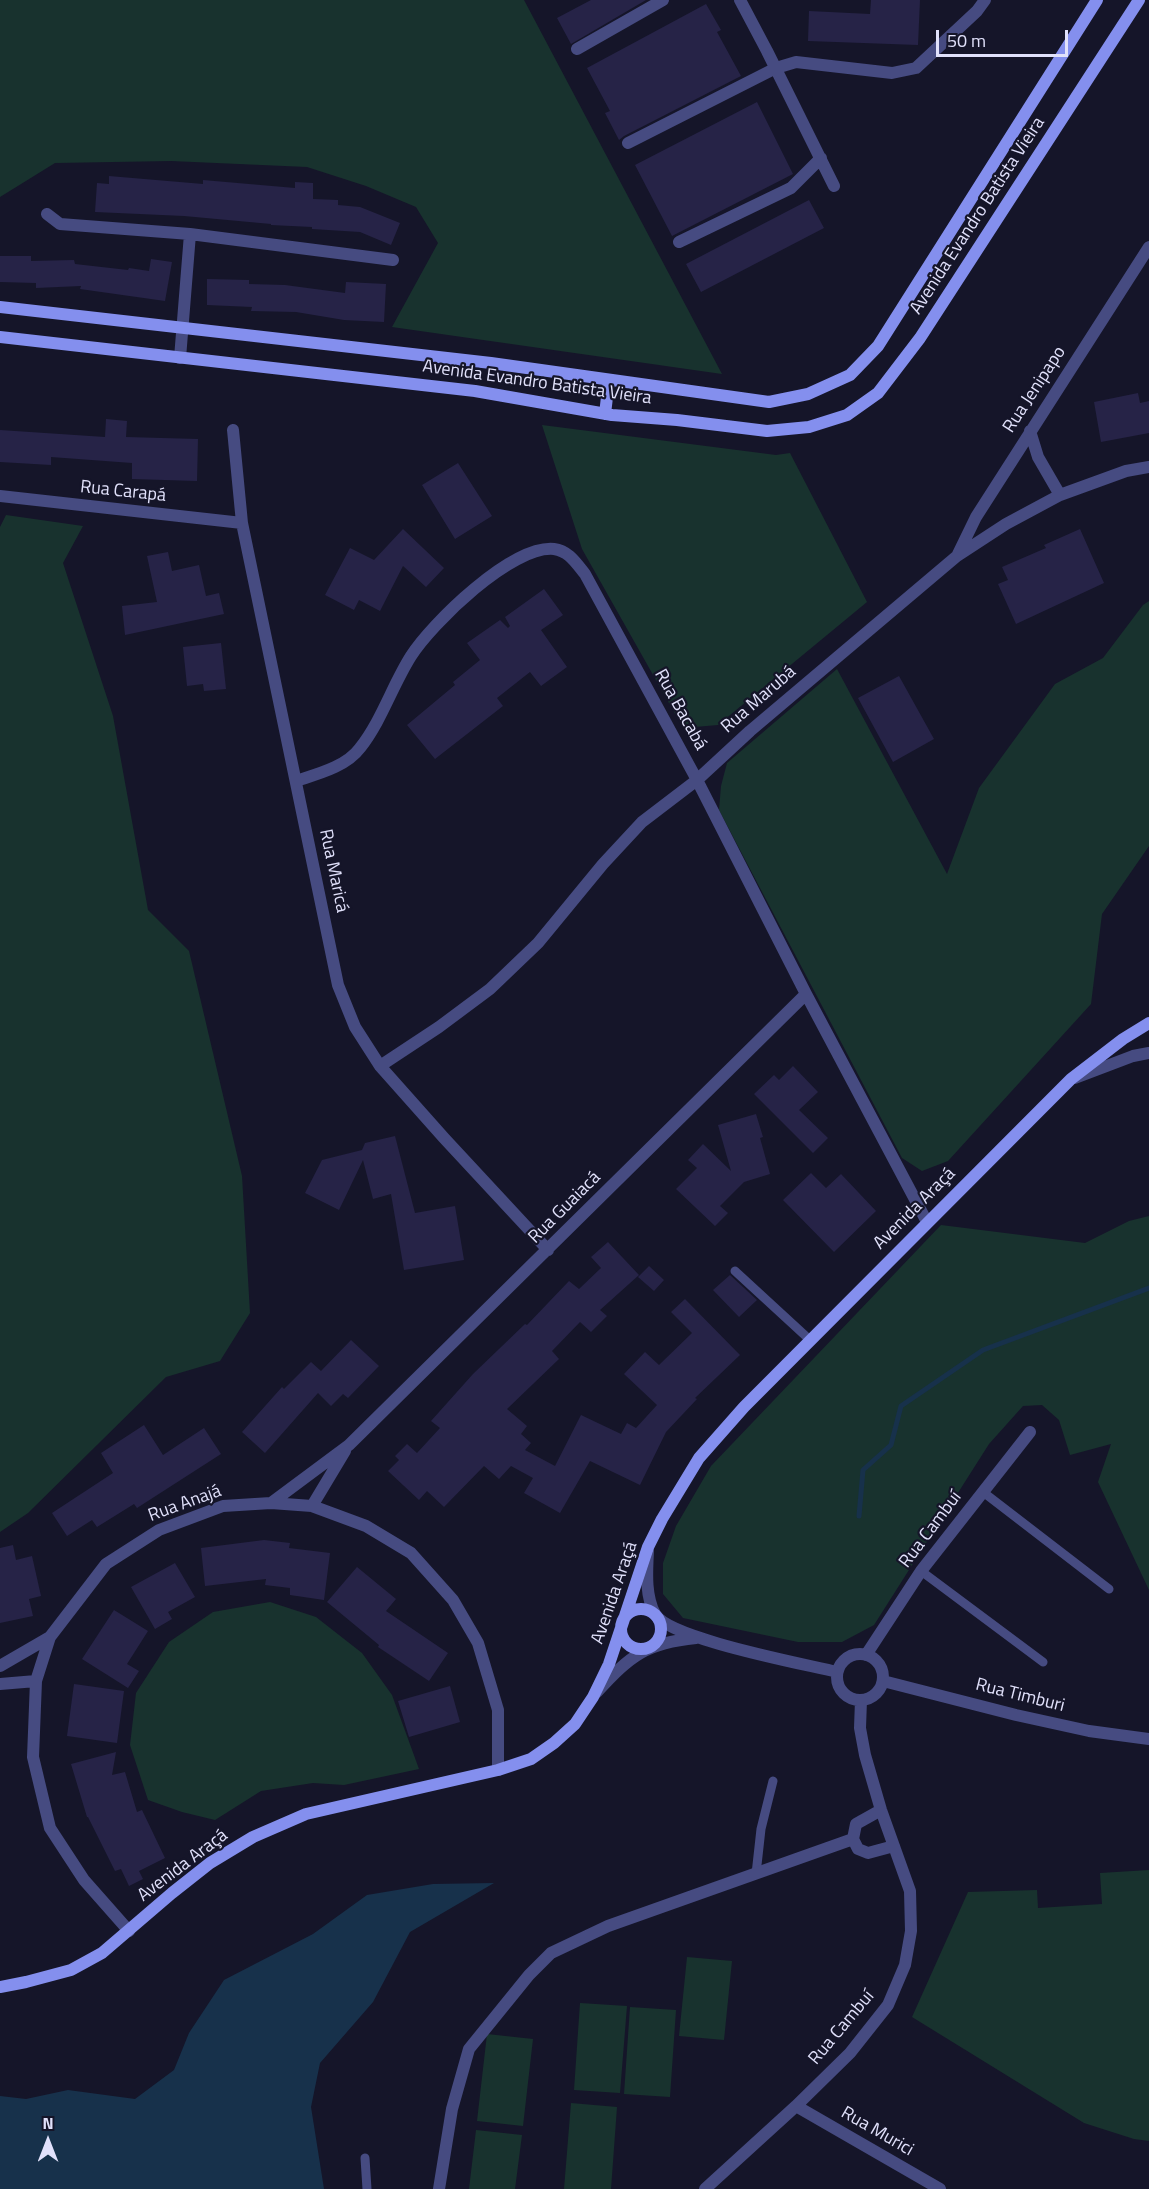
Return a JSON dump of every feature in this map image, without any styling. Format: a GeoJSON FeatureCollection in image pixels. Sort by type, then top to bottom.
{"type":"FeatureCollection","features":[{"type":"Feature","properties":{"kind":"main road","name":"Avenida Evandro Batista Vieira"},"geometry":{"type":"LineString","coordinates":[[0,307],[491,363],[769,402],[808,394],[850,375],[878,346],[1097,0]]}},
{"type":"Feature","properties":{"kind":"main road","name":"Avenida Evandro Batista Vieira"},"geometry":{"type":"LineString","coordinates":[[0,337],[475,391],[605,414],[767,431],[809,427],[847,415],[878,393],[920,338],[1139,0]]}},
{"type":"Feature","properties":{"kind":"main road"},"geometry":{"type":"LineString","coordinates":[[605,414],[609,380]]}},
{"type":"Feature","properties":{"kind":"main road","name":"Avenida Araçá"},"geometry":{"type":"LineString","coordinates":[[0,1987],[26,1983],[71,1970],[102,1953],[210,1863],[263,1832],[306,1814],[498,1770],[531,1759],[554,1743],[575,1724],[593,1697],[609,1664],[648,1547],[699,1458],[744,1407],[1071,1079],[1123,1039],[1149,1023]]}},
{"type":"Feature","properties":{"kind":"main road"},"geometry":{"type":"LineString","coordinates":[[637,1610],[650,1611],[656,1616],[661,1627],[660,1634],[653,1645],[646,1648],[635,1648],[624,1640],[621,1629],[626,1616],[637,1610]]}},
{"type":"Feature","properties":{"kind":"street"},"geometry":{"type":"LineString","coordinates":[[577,49],[663,0]]}},
{"type":"Feature","properties":{"kind":"street"},"geometry":{"type":"LineString","coordinates":[[740,0],[834,186]]}},
{"type":"Feature","properties":{"kind":"street"},"geometry":{"type":"LineString","coordinates":[[628,143],[776,68],[796,62],[892,73],[916,68],[977,11],[985,0]]}},
{"type":"Feature","properties":{"kind":"street"},"geometry":{"type":"LineString","coordinates":[[679,242],[791,188],[821,158]]}},
{"type":"Feature","properties":{"kind":"street"},"geometry":{"type":"LineString","coordinates":[[47,214],[60,224],[190,234],[393,260]]}},
{"type":"Feature","properties":{"kind":"street"},"geometry":{"type":"LineString","coordinates":[[180,358],[190,234]]}},
{"type":"Feature","properties":{"kind":"street","name":"Rua Jenipapo"},"geometry":{"type":"LineString","coordinates":[[957,556],[976,517],[1149,247]]}},
{"type":"Feature","properties":{"kind":"street","name":"Rua Maricá"},"geometry":{"type":"LineString","coordinates":[[233,430],[242,523],[338,985],[356,1027],[380,1066],[548,1250]]}},
{"type":"Feature","properties":{"kind":"street"},"geometry":{"type":"LineString","coordinates":[[1030,431],[1038,457],[1060,495]]}},
{"type":"Feature","properties":{"kind":"street","name":"Rua Marubá"},"geometry":{"type":"LineString","coordinates":[[380,1066],[439,1027],[490,989],[538,944],[603,864],[642,822],[697,780],[750,730],[957,556],[1006,524],[1060,495],[1126,471],[1149,467]]}},
{"type":"Feature","properties":{"kind":"street","name":"Rua Carapá"},"geometry":{"type":"LineString","coordinates":[[0,496],[242,523]]}},
{"type":"Feature","properties":{"kind":"street","name":"Rua Bacabá"},"geometry":{"type":"LineString","coordinates":[[296,781],[334,768],[359,750],[382,713],[412,655],[453,608],[494,573],[531,553],[554,549],[570,555],[585,574],[697,780],[806,994],[927,1222]]}},
{"type":"Feature","properties":{"kind":"street","name":"Rua Guaiacá"},"geometry":{"type":"LineString","coordinates":[[270,1503],[349,1445],[806,994]]}},
{"type":"Feature","properties":{"kind":"street"},"geometry":{"type":"LineString","coordinates":[[1071,1079],[1133,1056],[1149,1053]]}},
{"type":"Feature","properties":{"kind":"street","name":"Rua Cambuí"},"geometry":{"type":"LineString","coordinates":[[866,1655],[921,1571],[1030,1432]]}},
{"type":"Feature","properties":{"kind":"street","name":"Rua Guaiacá"},"geometry":{"type":"LineString","coordinates":[[312,1506],[349,1445]]}},
{"type":"Feature","properties":{"kind":"street","name":"Rua Anajá"},"geometry":{"type":"LineString","coordinates":[[129,1931],[84,1880],[50,1828],[33,1757],[36,1681],[50,1637],[106,1564],[159,1530],[223,1506],[270,1503],[312,1506],[366,1526],[411,1553],[453,1600],[478,1643],[498,1710],[498,1770]]}},
{"type":"Feature","properties":{"kind":"street"},"geometry":{"type":"LineString","coordinates":[[648,1547],[649,1593],[656,1616],[673,1628],[698,1638],[837,1672]]}},
{"type":"Feature","properties":{"kind":"street"},"geometry":{"type":"LineString","coordinates":[[0,1666],[50,1637]]}},
{"type":"Feature","properties":{"kind":"street"},"geometry":{"type":"LineString","coordinates":[[593,1697],[615,1672],[646,1648],[669,1641],[698,1638]]}},
{"type":"Feature","properties":{"kind":"street"},"geometry":{"type":"LineString","coordinates":[[866,1655],[881,1668],[883,1681],[876,1694],[861,1700],[848,1697],[842,1692],[837,1679],[840,1665],[852,1656],[866,1655]]}},
{"type":"Feature","properties":{"kind":"street"},"geometry":{"type":"LineString","coordinates":[[0,1684],[36,1681]]}},
{"type":"Feature","properties":{"kind":"street","name":"Rua Timburi"},"geometry":{"type":"LineString","coordinates":[[883,1681],[1089,1731],[1149,1739]]}},
{"type":"Feature","properties":{"kind":"street"},"geometry":{"type":"LineString","coordinates":[[861,1700],[860,1728],[865,1755],[881,1809],[856,1824],[853,1829],[853,1839],[858,1849],[868,1853],[894,1846]]}},
{"type":"Feature","properties":{"kind":"street","name":"Rua Cambuí"},"geometry":{"type":"LineString","coordinates":[[705,2189],[850,2053],[888,2005],[904,1965],[911,1931],[910,1891],[881,1809]]}},
{"type":"Feature","properties":{"kind":"street"},"geometry":{"type":"LineString","coordinates":[[439,2189],[452,2109],[469,2049],[551,1953],[608,1926],[853,1839]]}},
{"type":"Feature","properties":{"kind":"street","name":"Rua Murici"},"geometry":{"type":"LineString","coordinates":[[796,2106],[940,2189]]}},
{"type":"Feature","properties":{"kind":"lane"},"geometry":{"type":"LineString","coordinates":[[735,1272],[810,1340]]}},
{"type":"Feature","properties":{"kind":"lane"},"geometry":{"type":"LineString","coordinates":[[983,1492],[1109,1589]]}},
{"type":"Feature","properties":{"kind":"lane"},"geometry":{"type":"LineString","coordinates":[[921,1571],[1043,1662]]}},
{"type":"Feature","properties":{"kind":"lane"},"geometry":{"type":"LineString","coordinates":[[756,1874],[761,1829],[773,1781]]}},
{"type":"Feature","properties":{"kind":"lane"},"geometry":{"type":"LineString","coordinates":[[365,2158],[367,2189]]}},
{"type":"Feature","properties":{"kind":"green space"},"geometry":{"type":"Polygon","coordinates":[[[0,0],[524,0],[722,374],[392,327],[438,243],[416,207],[366,186],[307,167],[171,161],[55,163],[0,197],[0,0]]]}},
{"type":"Feature","properties":{"kind":"green space"},"geometry":{"type":"Polygon","coordinates":[[[542,425],[776,455],[790,453],[867,602],[718,725],[683,728],[582,549],[542,425]]]}},
{"type":"Feature","properties":{"kind":"green space"},"geometry":{"type":"Polygon","coordinates":[[[6,515],[83,526],[63,563],[113,716],[148,910],[189,951],[242,1176],[250,1313],[220,1361],[166,1377],[28,1513],[0,1532],[0,527],[6,515]]]}},
{"type":"Feature","properties":{"kind":"green space"},"geometry":{"type":"Polygon","coordinates":[[[1149,601],[1149,846],[1102,914],[1091,1004],[948,1161],[922,1171],[902,1158],[719,810],[721,786],[727,763],[837,669],[947,874],[979,788],[1055,684],[1103,658],[1143,605],[1149,601]]]}},
{"type":"Feature","properties":{"kind":"green space"},"geometry":{"type":"Polygon","coordinates":[[[1149,1216],[1149,1590],[1098,1482],[1111,1444],[1070,1455],[1059,1420],[1042,1405],[1023,1406],[989,1444],[874,1625],[842,1642],[798,1642],[683,1618],[663,1594],[663,1563],[676,1526],[711,1466],[941,1225],[1085,1243],[1129,1221],[1149,1216]]]}},
{"type":"Feature","properties":{"kind":"green space"},"geometry":{"type":"Polygon","coordinates":[[[270,1602],[316,1617],[362,1653],[392,1695],[419,1769],[344,1785],[313,1783],[261,1791],[215,1820],[148,1800],[130,1745],[136,1693],[169,1642],[213,1612],[270,1602]]]}},
{"type":"Feature","properties":{"kind":"green space"},"geometry":{"type":"Polygon","coordinates":[[[1149,1870],[1149,2141],[1134,2139],[1084,2123],[912,2017],[968,1892],[1037,1890],[1038,1908],[1102,1904],[1100,1873],[1149,1870]]]}},
{"type":"Feature","properties":{"kind":"green space"},"geometry":{"type":"Polygon","coordinates":[[[687,1957],[732,1961],[724,2040],[679,2036],[687,1957]]]}},
{"type":"Feature","properties":{"kind":"green space"},"geometry":{"type":"Polygon","coordinates":[[[580,2003],[627,2006],[620,2093],[574,2090],[580,2003]]]}},
{"type":"Feature","properties":{"kind":"green space"},"geometry":{"type":"Polygon","coordinates":[[[630,2007],[676,2010],[670,2097],[624,2094],[630,2007]]]}},
{"type":"Feature","properties":{"kind":"green space"},"geometry":{"type":"Polygon","coordinates":[[[487,2034],[533,2039],[523,2126],[477,2121],[487,2034]]]}},
{"type":"Feature","properties":{"kind":"green space"},"geometry":{"type":"Polygon","coordinates":[[[571,2103],[617,2107],[611,2189],[564,2189],[571,2103]]]}},
{"type":"Feature","properties":{"kind":"green space"},"geometry":{"type":"Polygon","coordinates":[[[476,2130],[522,2135],[515,2189],[469,2189],[476,2130]]]}},
{"type":"Feature","properties":{"kind":"water"},"geometry":{"type":"Polygon","coordinates":[[[494,1883],[410,1932],[373,2002],[320,2063],[311,2107],[324,2189],[0,2189],[0,2096],[26,2099],[68,2090],[135,2099],[174,2070],[189,2033],[224,1980],[313,1934],[367,1895],[433,1884],[494,1883]]]}},
{"type":"Feature","properties":{"kind":"building"},"geometry":{"type":"Polygon","coordinates":[[[591,0],[646,0],[571,44],[557,18],[591,0]]]}},
{"type":"Feature","properties":{"kind":"building"},"geometry":{"type":"Polygon","coordinates":[[[871,0],[920,0],[918,45],[808,41],[809,11],[870,14],[871,0]]]}},
{"type":"Feature","properties":{"kind":"building"},"geometry":{"type":"Polygon","coordinates":[[[706,4],[721,30],[717,32],[741,76],[619,140],[605,113],[610,111],[587,68],[706,4]]]}},
{"type":"Feature","properties":{"kind":"building"},"geometry":{"type":"Polygon","coordinates":[[[757,102],[793,174],[672,236],[635,165],[757,102]]]}},
{"type":"Feature","properties":{"kind":"building"},"geometry":{"type":"Polygon","coordinates":[[[109,176],[203,184],[203,180],[295,188],[295,182],[313,183],[313,199],[338,200],[338,205],[360,207],[400,223],[391,245],[360,232],[184,216],[95,212],[97,183],[109,184],[109,176]]]}},
{"type":"Feature","properties":{"kind":"building"},"geometry":{"type":"Polygon","coordinates":[[[809,200],[824,228],[701,292],[686,264],[809,200]]]}},
{"type":"Feature","properties":{"kind":"building"},"geometry":{"type":"Polygon","coordinates":[[[0,256],[31,256],[31,261],[74,260],[75,264],[149,271],[151,259],[172,262],[165,301],[80,289],[81,286],[36,288],[36,283],[0,282],[0,256]]]}},
{"type":"Feature","properties":{"kind":"building"},"geometry":{"type":"Polygon","coordinates":[[[207,279],[249,280],[249,284],[285,285],[345,293],[346,282],[386,284],[384,322],[344,320],[296,312],[251,311],[252,307],[207,305],[207,279]]]}},
{"type":"Feature","properties":{"kind":"building"},"geometry":{"type":"Polygon","coordinates":[[[1138,393],[1140,403],[1149,401],[1149,433],[1101,442],[1094,402],[1138,393]]]}},
{"type":"Feature","properties":{"kind":"building"},"geometry":{"type":"Polygon","coordinates":[[[106,419],[127,421],[126,437],[198,439],[197,481],[132,479],[132,463],[51,457],[51,465],[0,462],[0,430],[105,437],[106,419]]]}},
{"type":"Feature","properties":{"kind":"building"},"geometry":{"type":"Polygon","coordinates":[[[458,463],[492,516],[455,539],[422,485],[458,463]]]}},
{"type":"Feature","properties":{"kind":"building"},"geometry":{"type":"Polygon","coordinates":[[[403,529],[444,568],[426,587],[403,566],[380,611],[359,600],[354,610],[325,595],[350,548],[374,560],[403,529]]]}},
{"type":"Feature","properties":{"kind":"building"},"geometry":{"type":"Polygon","coordinates":[[[1080,529],[1104,583],[1016,624],[998,584],[1008,580],[1002,567],[1046,548],[1044,545],[1080,529]]]}},
{"type":"Feature","properties":{"kind":"building"},"geometry":{"type":"Polygon","coordinates":[[[168,552],[172,571],[199,565],[206,596],[219,593],[224,614],[125,635],[122,606],[157,602],[147,556],[168,552]]]}},
{"type":"Feature","properties":{"kind":"building"},"geometry":{"type":"Polygon","coordinates":[[[544,589],[563,615],[541,630],[567,667],[541,686],[530,672],[497,698],[503,706],[435,759],[407,725],[455,685],[453,682],[480,660],[467,643],[500,620],[508,628],[510,626],[505,617],[544,589]]]}},
{"type":"Feature","properties":{"kind":"building"},"geometry":{"type":"Polygon","coordinates":[[[221,643],[226,689],[204,691],[203,684],[187,686],[183,647],[221,643]]]}},
{"type":"Feature","properties":{"kind":"building"},"geometry":{"type":"Polygon","coordinates":[[[899,676],[934,739],[893,762],[858,698],[899,676]]]}},
{"type":"Feature","properties":{"kind":"building"},"geometry":{"type":"Polygon","coordinates":[[[793,1066],[818,1092],[799,1110],[828,1138],[813,1153],[754,1094],[774,1075],[779,1080],[793,1066]]]}},
{"type":"Feature","properties":{"kind":"building"},"geometry":{"type":"Polygon","coordinates":[[[756,1114],[770,1174],[744,1182],[720,1206],[728,1213],[715,1226],[676,1189],[697,1168],[688,1160],[703,1144],[731,1171],[718,1125],[756,1114]]]}},
{"type":"Feature","properties":{"kind":"building"},"geometry":{"type":"Polygon","coordinates":[[[395,1136],[415,1213],[455,1206],[464,1260],[404,1270],[391,1194],[373,1199],[363,1160],[339,1210],[305,1193],[322,1160],[362,1150],[365,1143],[395,1136]]]}},
{"type":"Feature","properties":{"kind":"building"},"geometry":{"type":"Polygon","coordinates":[[[811,1173],[826,1188],[841,1174],[876,1211],[834,1252],[783,1200],[811,1173]]]}},
{"type":"Feature","properties":{"kind":"building"},"geometry":{"type":"Polygon","coordinates":[[[608,1242],[639,1275],[600,1310],[607,1316],[591,1332],[580,1322],[552,1351],[559,1359],[507,1409],[527,1426],[521,1434],[531,1443],[525,1450],[555,1466],[581,1415],[621,1434],[627,1423],[636,1428],[657,1405],[624,1374],[645,1352],[659,1365],[692,1333],[671,1312],[685,1299],[740,1355],[695,1398],[697,1399],[666,1432],[640,1485],[590,1461],[560,1513],[524,1493],[533,1478],[511,1466],[499,1479],[484,1466],[444,1507],[427,1491],[419,1500],[388,1471],[399,1460],[395,1456],[407,1444],[417,1453],[440,1428],[431,1421],[473,1374],[525,1324],[527,1325],[569,1281],[579,1289],[601,1268],[591,1257],[608,1242]]]}},
{"type":"Feature","properties":{"kind":"building"},"geometry":{"type":"Polygon","coordinates":[[[649,1266],[664,1280],[654,1291],[638,1277],[649,1266]]]}},
{"type":"Feature","properties":{"kind":"building"},"geometry":{"type":"Polygon","coordinates":[[[730,1275],[757,1300],[739,1317],[713,1290],[730,1275]]]}},
{"type":"Feature","properties":{"kind":"building"},"geometry":{"type":"Polygon","coordinates":[[[351,1340],[379,1366],[348,1398],[343,1394],[331,1406],[318,1393],[265,1453],[242,1432],[282,1387],[284,1389],[311,1362],[321,1371],[351,1340]]]}},
{"type":"Feature","properties":{"kind":"building"},"geometry":{"type":"Polygon","coordinates":[[[144,1425],[163,1455],[204,1428],[221,1454],[137,1508],[134,1504],[97,1527],[92,1520],[67,1536],[52,1513],[113,1473],[101,1453],[144,1425]]]}},
{"type":"Feature","properties":{"kind":"building"},"geometry":{"type":"Polygon","coordinates":[[[264,1540],[290,1543],[289,1548],[330,1553],[324,1600],[290,1595],[290,1588],[265,1585],[266,1579],[205,1586],[201,1548],[264,1540]]]}},
{"type":"Feature","properties":{"kind":"building"},"geometry":{"type":"Polygon","coordinates":[[[13,1545],[16,1560],[32,1556],[41,1596],[29,1599],[33,1616],[0,1623],[0,1548],[13,1545]]]}},
{"type":"Feature","properties":{"kind":"building"},"geometry":{"type":"Polygon","coordinates":[[[175,1563],[195,1597],[168,1612],[172,1619],[155,1629],[131,1587],[175,1563]]]}},
{"type":"Feature","properties":{"kind":"building"},"geometry":{"type":"Polygon","coordinates":[[[357,1567],[396,1599],[386,1611],[448,1653],[429,1681],[378,1647],[379,1645],[327,1602],[357,1567]]]}},
{"type":"Feature","properties":{"kind":"building"},"geometry":{"type":"Polygon","coordinates":[[[114,1610],[148,1631],[127,1664],[139,1671],[128,1688],[82,1659],[114,1610]]]}},
{"type":"Feature","properties":{"kind":"building"},"geometry":{"type":"Polygon","coordinates":[[[74,1684],[124,1691],[117,1743],[67,1736],[74,1684]]]}},
{"type":"Feature","properties":{"kind":"building"},"geometry":{"type":"Polygon","coordinates":[[[450,1686],[460,1722],[409,1737],[398,1701],[450,1686]]]}},
{"type":"Feature","properties":{"kind":"building"},"geometry":{"type":"Polygon","coordinates":[[[116,1752],[112,1775],[125,1772],[137,1812],[142,1810],[165,1858],[139,1871],[143,1879],[129,1886],[121,1869],[115,1871],[87,1817],[71,1764],[116,1752]]]}},
{"type":"Feature","properties":{"kind":"waterway"},"geometry":{"type":"LineString","coordinates":[[859,1516],[863,1470],[891,1445],[901,1406],[983,1350],[1149,1288]]}}]}
